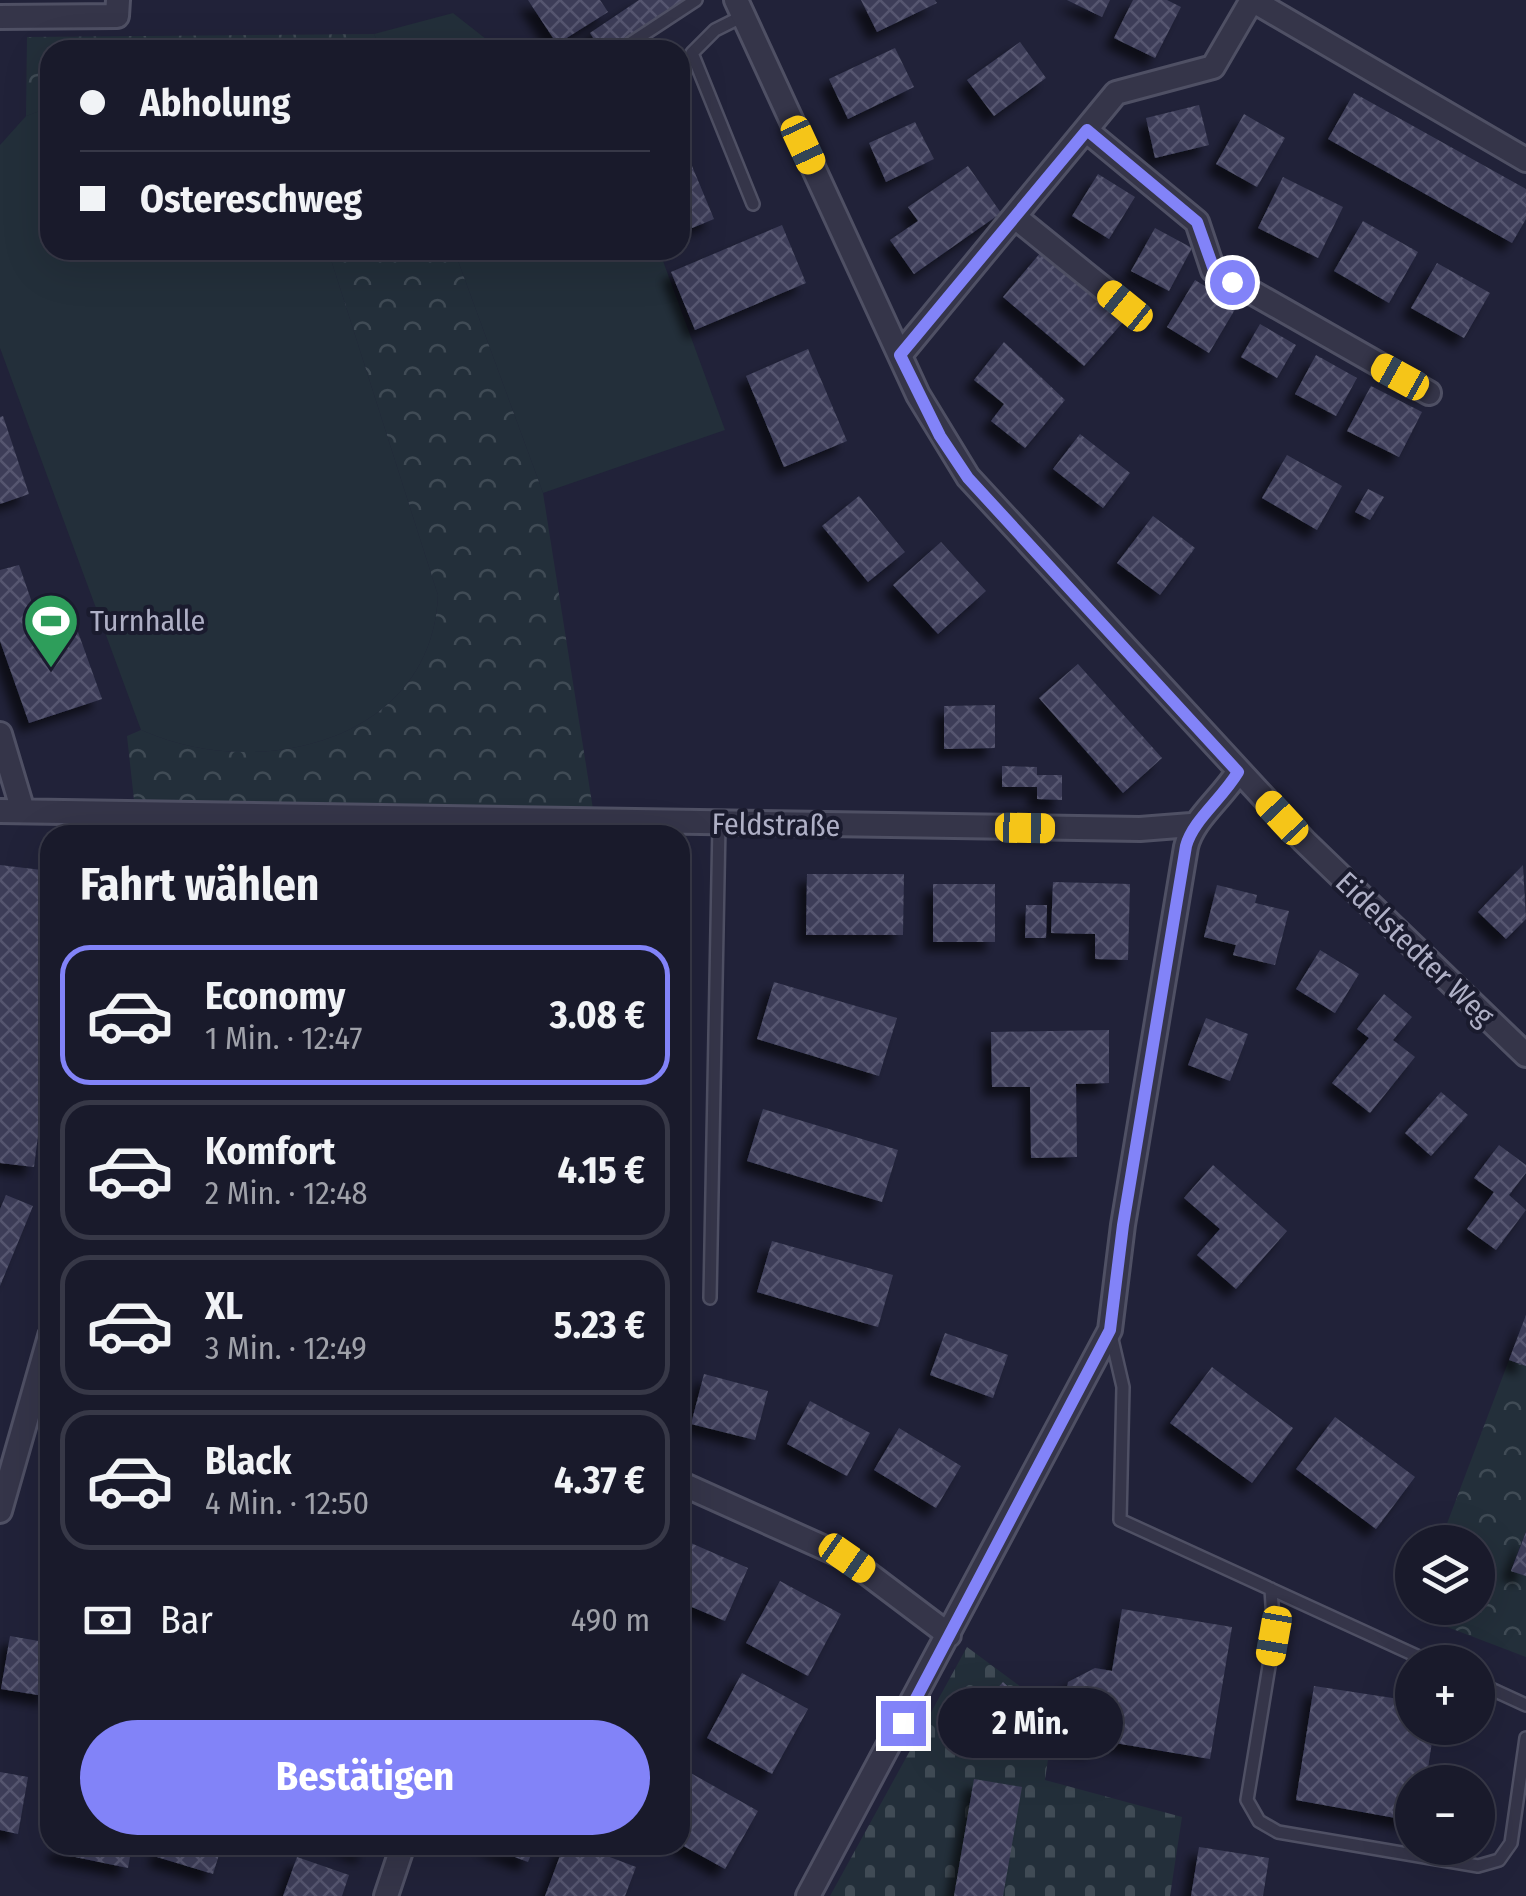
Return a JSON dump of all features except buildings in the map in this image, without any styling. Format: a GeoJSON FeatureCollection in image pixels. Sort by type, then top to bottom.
{"type":"FeatureCollection","features":[{"type":"Feature","properties":{"kind":"street"},"geometry":{"type":"LineString","coordinates":[[0,18],[118,16],[118,0]]}},
{"type":"Feature","properties":{"kind":"street"},"geometry":{"type":"LineString","coordinates":[[900,355],[1116,93],[1214,67],[1252,0],[1526,160]]}},
{"type":"Feature","properties":{"kind":"street","name":"Eidelstedter Weg"},"geometry":{"type":"LineString","coordinates":[[740,8],[900,355],[940,436],[968,478],[1304,841],[1526,1056]]}},
{"type":"Feature","properties":{"kind":"street"},"geometry":{"type":"LineString","coordinates":[[1087,130],[1197,222],[1214,270],[1430,393]]}},
{"type":"Feature","properties":{"kind":"street"},"geometry":{"type":"LineString","coordinates":[[1015,217],[1125,306]]}},
{"type":"Feature","properties":{"kind":"street"},"geometry":{"type":"LineString","coordinates":[[0,734],[12,811]]}},
{"type":"Feature","properties":{"kind":"street"},"geometry":{"type":"LineString","coordinates":[[808,1896],[1110,1330],[1126,1206],[1191,825],[1220,802],[1238,772]]}},
{"type":"Feature","properties":{"kind":"street","name":"Feldstraße"},"geometry":{"type":"LineString","coordinates":[[12,811],[128,824],[237,825]]}},
{"type":"Feature","properties":{"kind":"street","name":"Feldstraße"},"geometry":{"type":"LineString","coordinates":[[684,825],[1140,829],[1191,825]]}},
{"type":"Feature","properties":{"kind":"street"},"geometry":{"type":"LineString","coordinates":[[0,1512],[40,1371]]}},
{"type":"Feature","properties":{"kind":"street"},"geometry":{"type":"LineString","coordinates":[[690,1487],[847,1558],[948,1635]]}},
{"type":"Feature","properties":{"kind":"street"},"geometry":{"type":"LineString","coordinates":[[386,1896],[399,1855]]}},
{"type":"Feature","properties":{"kind":"lane"},"geometry":{"type":"LineString","coordinates":[[635,40],[696,0]]}},
{"type":"Feature","properties":{"kind":"lane"},"geometry":{"type":"LineString","coordinates":[[740,8],[692,53],[752,204]]}},
{"type":"Feature","properties":{"kind":"lane"},"geometry":{"type":"LineString","coordinates":[[710,1298],[718,824]]}},
{"type":"Feature","properties":{"kind":"lane"},"geometry":{"type":"LineString","coordinates":[[1110,1330],[1123,1387],[1120,1520],[1395,1646]]}},
{"type":"Feature","properties":{"kind":"lane"},"geometry":{"type":"LineString","coordinates":[[1270,1589],[1274,1636],[1248,1800],[1259,1821],[1278,1832],[1478,1866],[1499,1860],[1512,1843],[1526,1738]]}},
{"type":"Feature","properties":{"kind":"lane"},"geometry":{"type":"LineString","coordinates":[[1495,1691],[1526,1705]]}},
{"type":"Feature","properties":{"kind":"green space"},"geometry":{"type":"Polygon","coordinates":[[[453,13],[487,40],[376,40],[374,34],[453,13]]]}},
{"type":"Feature","properties":{"kind":"green space"},"geometry":{"type":"Polygon","coordinates":[[[374,34],[376,40],[40,40],[40,111],[26,116],[27,37],[374,34]]]}},
{"type":"Feature","properties":{"kind":"green space"},"geometry":{"type":"Polygon","coordinates":[[[40,111],[40,260],[331,260],[438,595],[428,646],[405,686],[371,717],[330,738],[283,749],[235,752],[186,745],[141,730],[0,348],[0,145],[26,116],[40,111]]]}},
{"type":"Feature","properties":{"kind":"green space"},"geometry":{"type":"Polygon","coordinates":[[[331,260],[458,260],[543,493],[595,822],[135,809],[127,736],[141,730],[186,745],[235,752],[283,749],[330,738],[371,717],[405,686],[428,646],[438,595],[331,260]]]}},
{"type":"Feature","properties":{"kind":"green space"},"geometry":{"type":"Polygon","coordinates":[[[458,260],[663,260],[725,430],[543,493],[458,260]]]}},
{"type":"Feature","properties":{"kind":"green space"},"geometry":{"type":"Polygon","coordinates":[[[1509,1360],[1526,1366],[1526,1531],[1511,1570],[1526,1576],[1526,1657],[1442,1625],[1495,1625],[1495,1525],[1446,1525],[1509,1360]]]}},
{"type":"Feature","properties":{"kind":"green space"},"geometry":{"type":"Polygon","coordinates":[[[967,1647],[1055,1712],[1045,1780],[1182,1817],[1170,1896],[830,1896],[967,1647]]]}},
{"type":"Feature","properties":{"kind":"place","name":"Turnhalle"},"geometry":{"type":"Point","coordinates":[51,670]}},
{"type":"Feature","properties":{"kind":"route"},"geometry":{"type":"LineString","coordinates":[[903,1723],[1110,1330],[1123,1225],[1182,863],[1191,825],[1220,802],[1238,772],[968,478],[940,436],[900,355],[1087,130],[1197,222],[1214,270],[1232,282]]}}]}
